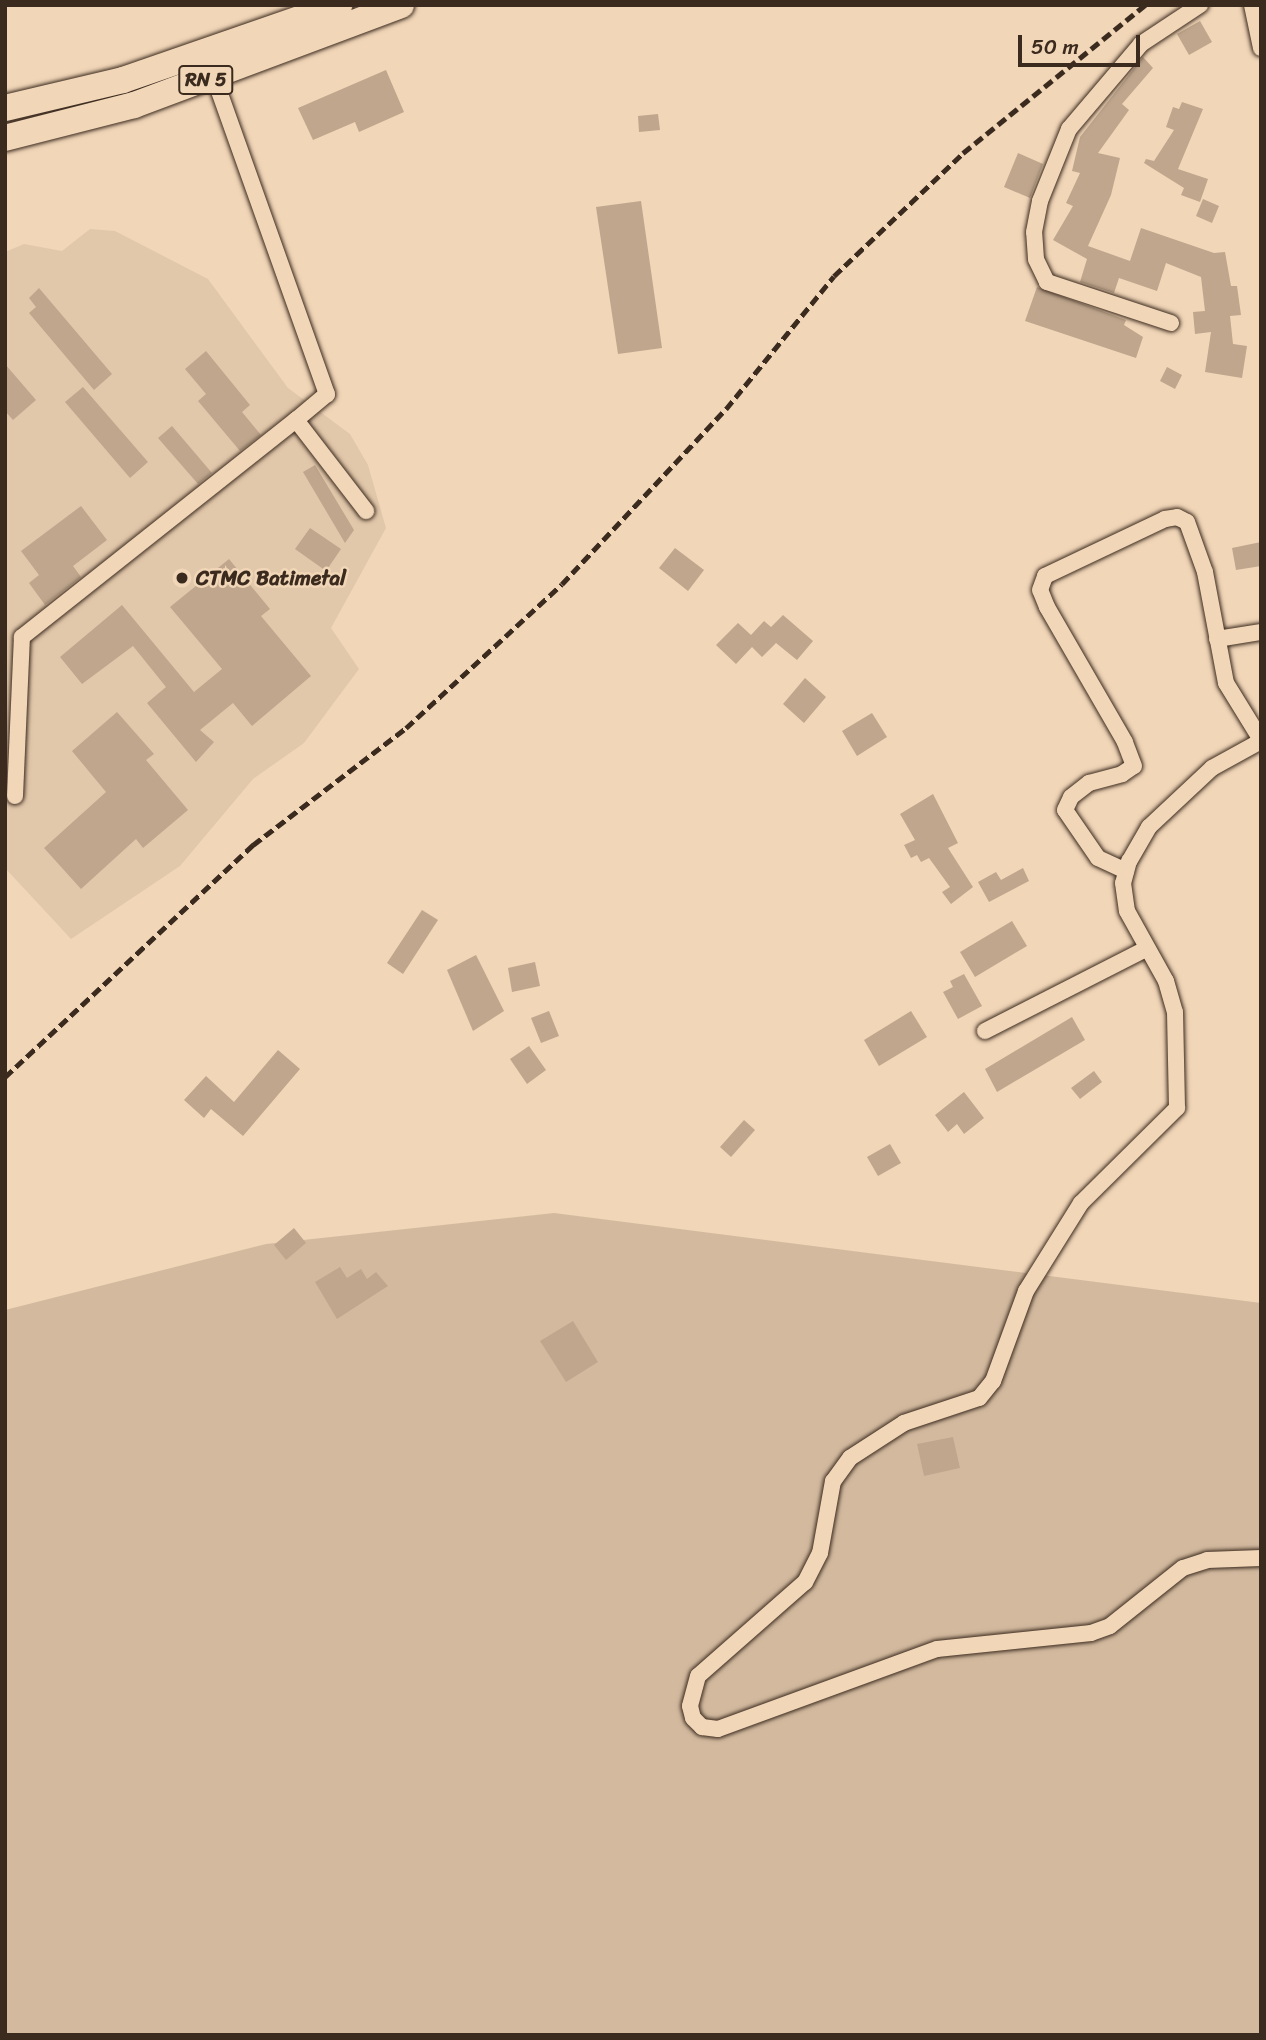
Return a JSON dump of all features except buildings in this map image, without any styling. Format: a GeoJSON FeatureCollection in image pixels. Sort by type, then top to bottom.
{"type":"FeatureCollection","features":[{"type":"Feature","properties":{"kind":"highway","name":"RN 5"},"geometry":{"type":"LineString","coordinates":[[5,108],[123,80],[339,5]]}},
{"type":"Feature","properties":{"kind":"highway","name":"RN 5"},"geometry":{"type":"LineString","coordinates":[[5,138],[134,106],[401,5]]}},
{"type":"Feature","properties":{"kind":"street"},"geometry":{"type":"LineString","coordinates":[[1171,323],[1047,282],[1036,258],[1034,232],[1040,201],[1069,129],[1141,44],[1200,5]]}},
{"type":"Feature","properties":{"kind":"street"},"geometry":{"type":"LineString","coordinates":[[1251,5],[1261,48]]}},
{"type":"Feature","properties":{"kind":"street"},"geometry":{"type":"LineString","coordinates":[[15,796],[22,637],[327,394],[214,77]]}},
{"type":"Feature","properties":{"kind":"street"},"geometry":{"type":"LineString","coordinates":[[296,420],[366,511]]}},
{"type":"Feature","properties":{"kind":"street"},"geometry":{"type":"LineString","coordinates":[[1126,872],[1098,858],[1065,810],[1071,797],[1089,783],[1132,769],[1133,757],[1046,607],[1041,581],[1060,566],[1177,517],[1194,532],[1227,683],[1261,740],[1212,768],[1149,827],[1126,872],[1127,911],[1166,981],[1175,1012],[1177,1108],[1081,1203],[1026,1291],[993,1381],[979,1398],[904,1423],[849,1458],[833,1481],[820,1553],[805,1582],[698,1676],[690,1706],[693,1718],[702,1727],[718,1729],[937,1649],[1091,1633],[1110,1626],[1183,1568],[1206,1560],[1261,1558]]}},
{"type":"Feature","properties":{"kind":"street"},"geometry":{"type":"LineString","coordinates":[[1217,639],[1261,632]]}},
{"type":"Feature","properties":{"kind":"street"},"geometry":{"type":"LineString","coordinates":[[985,1031],[1146,949]]}},
{"type":"Feature","properties":{"kind":"shaded area","name":"CTMC Batimetal"},"geometry":{"type":"Polygon","coordinates":[[[90,229],[115,231],[208,279],[288,388],[350,434],[368,465],[386,528],[331,628],[359,669],[304,743],[253,779],[180,866],[71,939],[5,868],[5,252],[24,244],[62,251],[90,229]]]}},
{"type":"Feature","properties":{"kind":"shaded area"},"geometry":{"type":"Polygon","coordinates":[[[554,1213],[1261,1303],[1261,2035],[5,2035],[5,1310],[266,1244],[554,1213]]]}},
{"type":"Feature","properties":{"kind":"railway"},"geometry":{"type":"LineString","coordinates":[[5,1077],[253,845],[406,728],[562,584],[726,409],[834,276],[963,153],[1145,5]]}},
{"type":"Feature","properties":{"kind":"place","name":"CTMC Batimetal"},"geometry":{"type":"Point","coordinates":[182,578]}}]}
